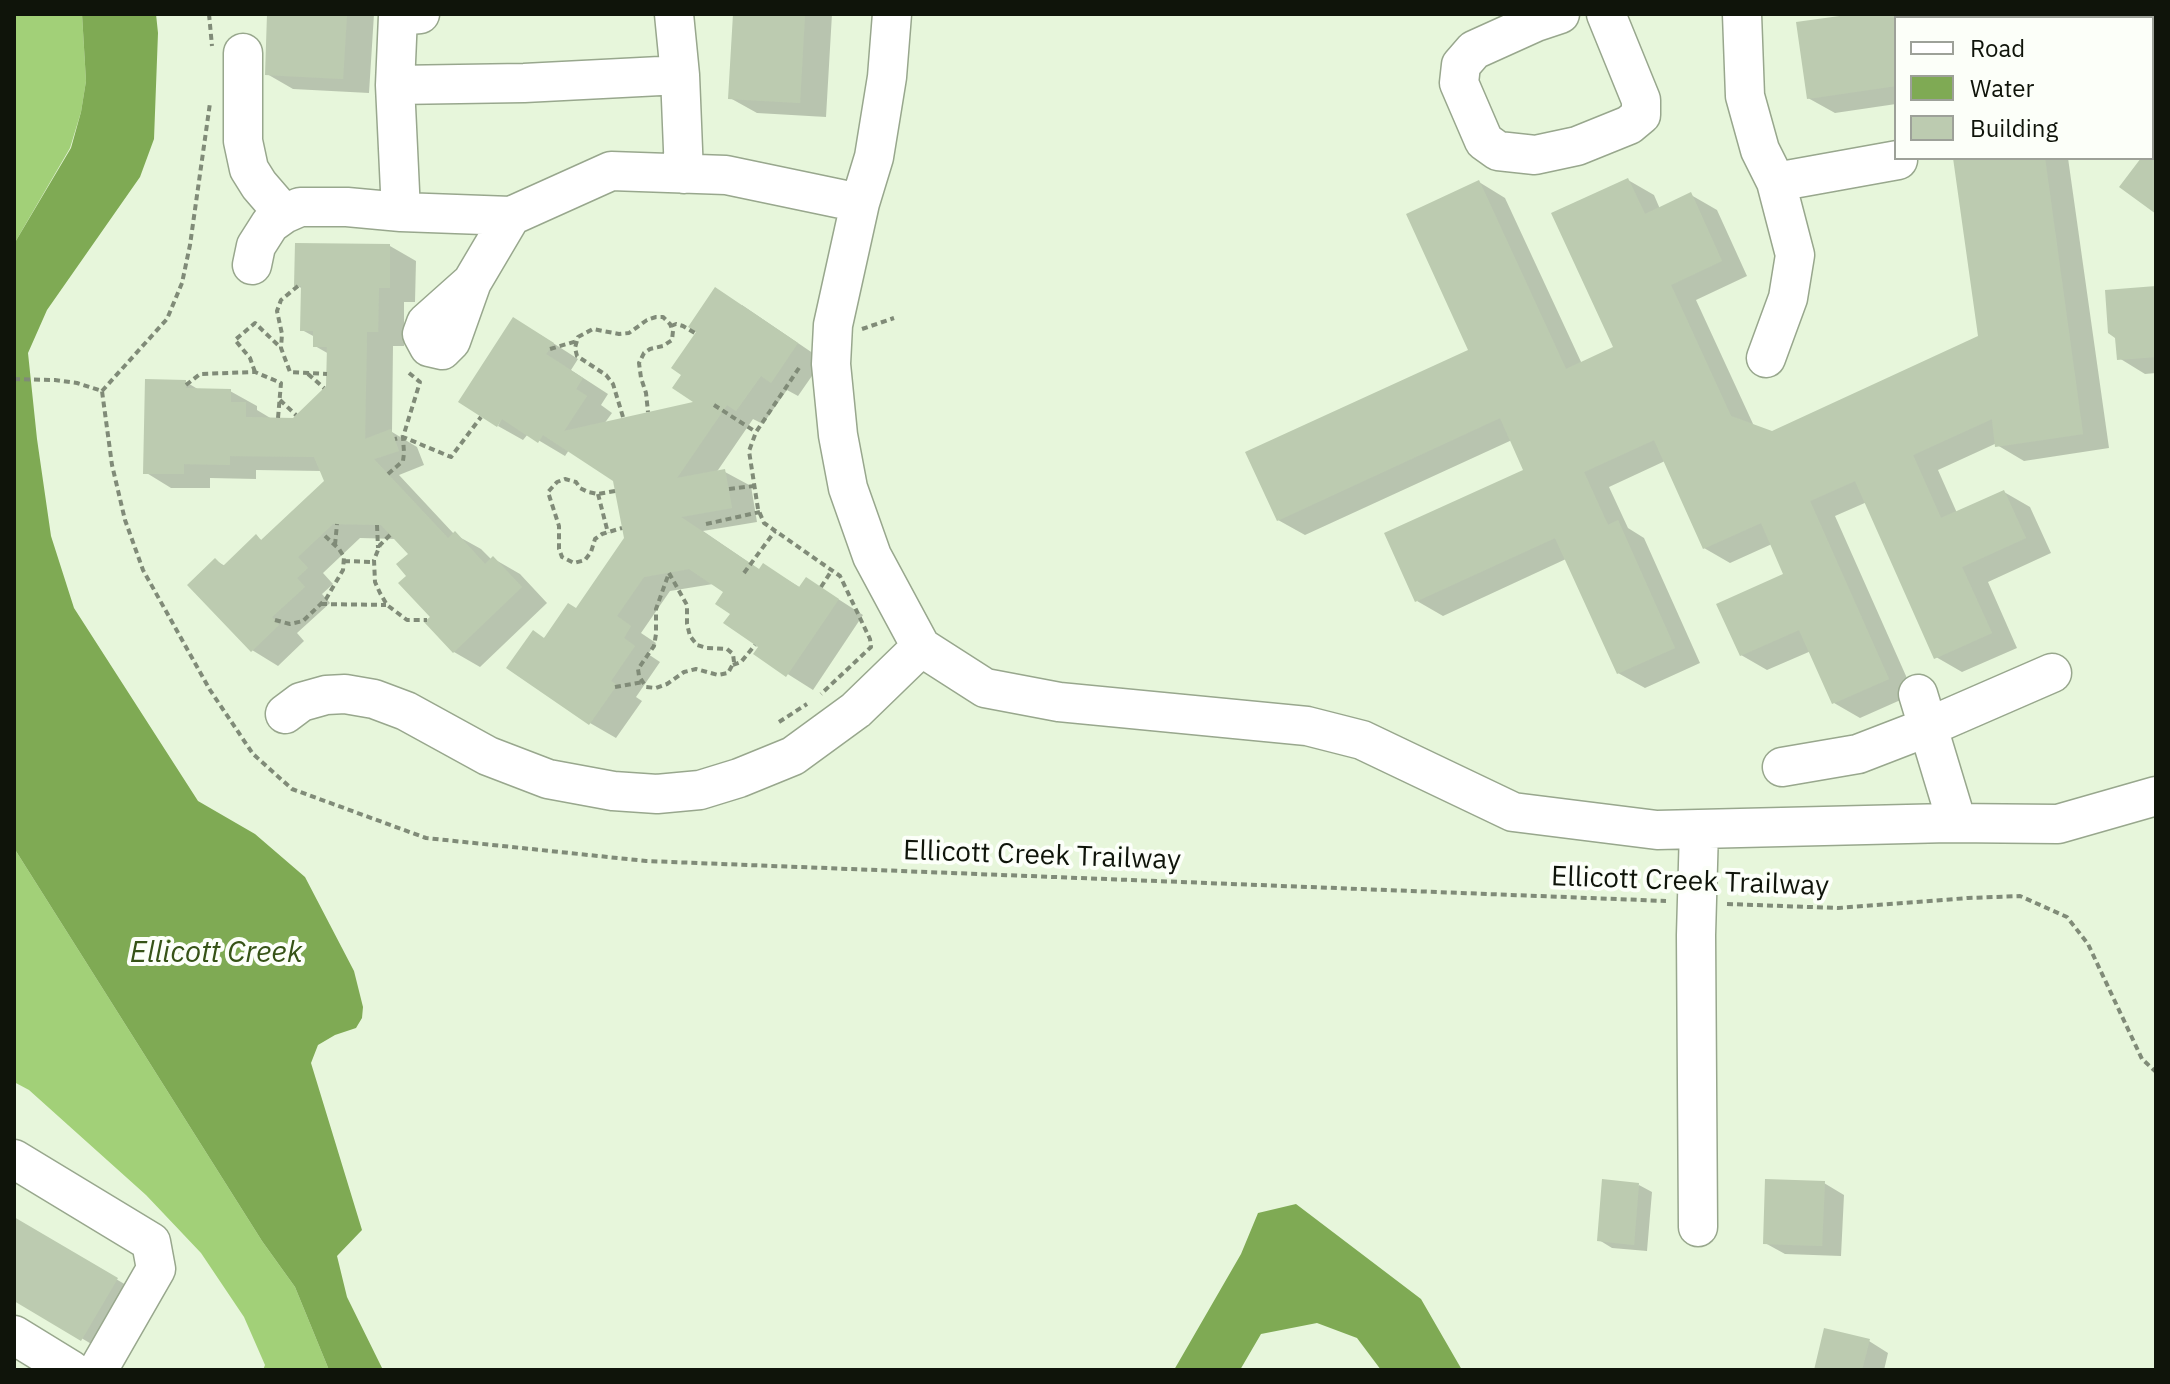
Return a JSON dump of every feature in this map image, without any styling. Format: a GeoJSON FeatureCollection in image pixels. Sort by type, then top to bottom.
{"type":"FeatureCollection","features":[{"type":"Feature","properties":{"kind":"lane"},"geometry":{"type":"LineString","coordinates":[[401,212],[395,85],[398,16],[420,14]]}},
{"type":"Feature","properties":{"kind":"lane"},"geometry":{"type":"LineString","coordinates":[[674,14],[684,174]]}},
{"type":"Feature","properties":{"kind":"lane"},"geometry":{"type":"LineString","coordinates":[[892,14],[887,77],[874,157],[860,203],[833,325],[831,364],[838,435],[848,488],[872,556],[921,647],[985,688],[1059,702],[1307,726],[1362,740],[1513,812],[1657,830],[1957,823],[2058,824],[2156,796]]}},
{"type":"Feature","properties":{"kind":"lane"},"geometry":{"type":"LineString","coordinates":[[1560,14],[1474,50],[1461,65],[1459,83],[1484,141],[1498,151],[1535,155],[1577,146],[1629,125],[1641,115],[1641,100],[1606,14]]}},
{"type":"Feature","properties":{"kind":"lane"},"geometry":{"type":"LineString","coordinates":[[1742,14],[1745,96],[1760,150],[1776,182],[1795,255],[1788,298],[1766,358]]}},
{"type":"Feature","properties":{"kind":"lane"},"geometry":{"type":"LineString","coordinates":[[227,50],[249,169],[284,214]]}},
{"type":"Feature","properties":{"kind":"lane"},"geometry":{"type":"LineString","coordinates":[[395,85],[524,83],[680,75]]}},
{"type":"Feature","properties":{"kind":"lane"},"geometry":{"type":"LineString","coordinates":[[1776,182],[1898,160]]}},
{"type":"Feature","properties":{"kind":"lane"},"geometry":{"type":"LineString","coordinates":[[252,265],[256,246],[270,224],[300,207],[511,216],[611,171],[726,175],[860,203]]}},
{"type":"Feature","properties":{"kind":"lane"},"geometry":{"type":"LineString","coordinates":[[472,282],[511,216]]}},
{"type":"Feature","properties":{"kind":"lane"},"geometry":{"type":"LineString","coordinates":[[285,714],[301,702],[326,695],[345,694],[374,699],[406,711],[488,756],[548,779],[613,791],[657,794],[700,790],[793,756],[856,710],[921,647]]}},
{"type":"Feature","properties":{"kind":"lane"},"geometry":{"type":"LineString","coordinates":[[1782,767],[1858,754],[1923,710],[2052,673]]}},
{"type":"Feature","properties":{"kind":"lane"},"geometry":{"type":"LineString","coordinates":[[1923,710],[1957,823]]}},
{"type":"Feature","properties":{"kind":"lane"},"geometry":{"type":"LineString","coordinates":[[1698,1227],[1699,829]]}},
{"type":"Feature","properties":{"kind":"lane"},"geometry":{"type":"LineString","coordinates":[[14,1159],[151,1242],[156,1269],[98,1370]]}},
{"type":"Feature","properties":{"kind":"lane"},"geometry":{"type":"LineString","coordinates":[[14,1335],[71,1370]]}},
{"type":"Feature","properties":{"kind":"path"},"geometry":{"type":"LineString","coordinates":[[209,14],[227,50]]}},
{"type":"Feature","properties":{"kind":"path"},"geometry":{"type":"LineString","coordinates":[[14,379],[77,383],[102,391],[167,319],[182,283],[190,245],[210,102]]}},
{"type":"Feature","properties":{"kind":"path"},"geometry":{"type":"LineString","coordinates":[[298,286],[281,300],[277,311],[282,334],[281,348],[290,372],[327,374]]}},
{"type":"Feature","properties":{"kind":"path"},"geometry":{"type":"LineString","coordinates":[[623,417],[613,384],[606,375],[577,356],[575,348],[578,337],[593,329],[629,333],[647,320],[663,317],[673,331],[672,340],[644,353],[639,363],[648,412]]}},
{"type":"Feature","properties":{"kind":"path"},"geometry":{"type":"LineString","coordinates":[[779,722],[817,698],[871,647],[840,576],[764,523],[749,451],[756,432],[813,348],[894,318]]}},
{"type":"Feature","properties":{"kind":"path"},"geometry":{"type":"LineString","coordinates":[[255,372],[250,358],[235,340],[255,323],[281,348]]}},
{"type":"Feature","properties":{"kind":"path"},"geometry":{"type":"LineString","coordinates":[[671,326],[683,326],[695,333]]}},
{"type":"Feature","properties":{"kind":"path"},"geometry":{"type":"LineString","coordinates":[[550,349],[577,341]]}},
{"type":"Feature","properties":{"kind":"path"},"geometry":{"type":"LineString","coordinates":[[388,474],[403,461],[403,437],[420,382],[403,367]]}},
{"type":"Feature","properties":{"kind":"path"},"geometry":{"type":"LineString","coordinates":[[186,385],[200,374],[255,372],[281,383],[278,418]]}},
{"type":"Feature","properties":{"kind":"path"},"geometry":{"type":"LineString","coordinates":[[306,373],[324,388]]}},
{"type":"Feature","properties":{"kind":"path","name":"Ellicott Creek Trailway"},"geometry":{"type":"LineString","coordinates":[[102,391],[112,465],[125,520],[143,570],[210,690],[253,754],[292,789],[426,838],[646,861],[1697,903],[1838,908],[2020,896],[2067,917],[2088,944],[2142,1059],[2156,1072]]}},
{"type":"Feature","properties":{"kind":"path"},"geometry":{"type":"LineString","coordinates":[[280,400],[296,415]]}},
{"type":"Feature","properties":{"kind":"path"},"geometry":{"type":"LineString","coordinates":[[714,405],[756,432]]}},
{"type":"Feature","properties":{"kind":"path"},"geometry":{"type":"LineString","coordinates":[[395,439],[403,437],[451,457],[481,417]]}},
{"type":"Feature","properties":{"kind":"path"},"geometry":{"type":"LineString","coordinates":[[615,491],[588,492],[576,482],[565,479],[557,482],[548,492],[559,526],[559,549],[562,557],[574,563],[585,560],[595,539],[622,528]]}},
{"type":"Feature","properties":{"kind":"path"},"geometry":{"type":"LineString","coordinates":[[729,489],[754,486]]}},
{"type":"Feature","properties":{"kind":"path"},"geometry":{"type":"LineString","coordinates":[[598,494],[608,533]]}},
{"type":"Feature","properties":{"kind":"path"},"geometry":{"type":"LineString","coordinates":[[706,524],[760,512]]}},
{"type":"Feature","properties":{"kind":"path"},"geometry":{"type":"LineString","coordinates":[[335,545],[337,524]]}},
{"type":"Feature","properties":{"kind":"path"},"geometry":{"type":"LineString","coordinates":[[377,525],[378,550]]}},
{"type":"Feature","properties":{"kind":"path"},"geometry":{"type":"LineString","coordinates":[[744,573],[775,531]]}},
{"type":"Feature","properties":{"kind":"path"},"geometry":{"type":"LineString","coordinates":[[275,620],[290,624],[303,621],[321,604],[343,570],[344,557],[323,534]]}},
{"type":"Feature","properties":{"kind":"path"},"geometry":{"type":"LineString","coordinates":[[390,535],[378,550],[374,562],[375,582],[387,605],[407,620],[427,620]]}},
{"type":"Feature","properties":{"kind":"path"},"geometry":{"type":"LineString","coordinates":[[344,561],[374,562]]}},
{"type":"Feature","properties":{"kind":"path"},"geometry":{"type":"LineString","coordinates":[[821,587],[832,570]]}},
{"type":"Feature","properties":{"kind":"path"},"geometry":{"type":"LineString","coordinates":[[669,573],[687,605],[690,636],[697,645],[727,649],[733,654],[733,665],[728,673],[718,675],[696,669],[684,672],[656,688],[646,687],[638,669],[654,646],[656,609],[669,573]]}},
{"type":"Feature","properties":{"kind":"path"},"geometry":{"type":"LineString","coordinates":[[321,604],[387,605]]}},
{"type":"Feature","properties":{"kind":"path"},"geometry":{"type":"LineString","coordinates":[[733,665],[741,662],[755,645]]}},
{"type":"Feature","properties":{"kind":"path"},"geometry":{"type":"LineString","coordinates":[[615,687],[643,682]]}},
{"type":"Feature","properties":{"kind":"shaded area"},"geometry":{"type":"Polygon","coordinates":[[[14,14],[82,14],[86,81],[70,148],[14,244],[14,14]]]}},
{"type":"Feature","properties":{"kind":"shaded area"},"geometry":{"type":"Polygon","coordinates":[[[14,848],[262,1241],[295,1287],[329,1370],[263,1370],[265,1365],[244,1317],[201,1253],[146,1195],[29,1090],[14,1082],[14,848]]]}},
{"type":"Feature","properties":{"kind":"water","name":"Ellicott Creek"},"geometry":{"type":"Polygon","coordinates":[[[82,14],[156,14],[154,139],[140,177],[47,310],[28,353],[51,536],[74,608],[198,801],[255,834],[305,877],[354,971],[363,1007],[362,1018],[356,1028],[318,1045],[311,1063],[362,1230],[337,1256],[347,1297],[383,1370],[329,1370],[295,1287],[262,1241],[14,848],[14,244],[71,148],[86,81],[82,14]]]}},
{"type":"Feature","properties":{"kind":"water"},"geometry":{"type":"Polygon","coordinates":[[[1296,1204],[1421,1299],[1462,1370],[1381,1370],[1357,1338],[1317,1323],[1261,1334],[1240,1370],[1174,1370],[1241,1254],[1258,1213],[1296,1204]]]}},
{"type":"Feature","properties":{"kind":"building"},"geometry":{"type":"Polygon","coordinates":[[[267,14],[347,14],[343,79],[265,75],[267,14]]]}},
{"type":"Feature","properties":{"kind":"building"},"geometry":{"type":"Polygon","coordinates":[[[733,14],[805,14],[800,103],[728,99],[733,14]]]}},
{"type":"Feature","properties":{"kind":"building"},"geometry":{"type":"Polygon","coordinates":[[[1854,14],[1896,14],[1894,86],[1807,99],[1796,22],[1854,14]]]}},
{"type":"Feature","properties":{"kind":"building"},"geometry":{"type":"Polygon","coordinates":[[[2156,158],[2156,214],[2119,187],[2139,160],[2156,158]]]}},
{"type":"Feature","properties":{"kind":"building"},"geometry":{"type":"Polygon","coordinates":[[[1953,160],[2045,160],[2083,434],[1995,447],[1992,419],[1913,455],[1941,518],[2004,490],[2026,538],[1962,567],[1992,633],[1934,659],[1855,481],[1810,501],[1889,679],[1832,704],[1799,630],[1740,656],[1716,604],[1783,574],[1761,523],[1703,549],[1654,440],[1584,472],[1608,525],[1618,520],[1675,648],[1617,674],[1555,538],[1415,602],[1384,533],[1523,470],[1500,418],[1277,521],[1245,452],[1468,350],[1406,214],[1479,180],[1566,369],[1613,347],[1551,213],[1628,178],[1645,214],[1691,192],[1722,261],[1671,285],[1731,416],[1772,431],[1978,336],[1953,160]]]}},
{"type":"Feature","properties":{"kind":"building"},"geometry":{"type":"Polygon","coordinates":[[[295,243],[390,244],[390,288],[379,288],[378,332],[367,332],[365,439],[391,429],[399,451],[374,459],[448,538],[455,531],[485,564],[493,556],[522,587],[453,653],[424,622],[430,617],[398,583],[406,576],[396,564],[408,554],[381,525],[333,524],[298,557],[308,568],[297,578],[305,587],[272,617],[279,625],[251,652],[187,585],[215,558],[223,566],[256,534],[261,540],[324,481],[314,457],[230,456],[230,465],[184,464],[184,474],[143,474],[145,379],[186,380],[186,388],[231,389],[231,402],[246,402],[246,417],[293,418],[326,386],[327,347],[313,347],[313,331],[300,331],[301,286],[294,286],[295,243]]]}},
{"type":"Feature","properties":{"kind":"building"},"geometry":{"type":"Polygon","coordinates":[[[2156,286],[2156,357],[2117,360],[2115,338],[2108,333],[2105,290],[2156,286]]]}},
{"type":"Feature","properties":{"kind":"building"},"geometry":{"type":"Polygon","coordinates":[[[715,287],[798,343],[771,383],[761,376],[736,411],[727,405],[677,478],[725,469],[732,508],[681,517],[759,569],[763,563],[799,587],[806,577],[839,599],[786,677],[753,654],[758,647],[723,623],[730,614],[715,604],[723,592],[689,569],[644,577],[617,616],[631,626],[624,638],[635,646],[611,681],[617,685],[589,725],[506,668],[533,630],[544,638],[568,603],[576,608],[624,538],[613,481],[543,435],[538,443],[502,419],[497,427],[458,402],[513,317],[554,343],[546,354],[583,378],[576,389],[587,396],[564,431],[693,402],[672,388],[681,375],[671,368],[696,332],[688,327],[715,287]]]}},
{"type":"Feature","properties":{"kind":"building"},"geometry":{"type":"Polygon","coordinates":[[[1602,1179],[1639,1183],[1634,1245],[1597,1241],[1602,1179]]]}},
{"type":"Feature","properties":{"kind":"building"},"geometry":{"type":"Polygon","coordinates":[[[1765,1179],[1825,1181],[1822,1246],[1763,1244],[1765,1179]]]}},
{"type":"Feature","properties":{"kind":"building"},"geometry":{"type":"Polygon","coordinates":[[[14,1217],[118,1278],[81,1341],[14,1301],[14,1217]]]}},
{"type":"Feature","properties":{"kind":"building"},"geometry":{"type":"Polygon","coordinates":[[[1824,1328],[1870,1339],[1862,1370],[1814,1370],[1824,1328]]]}}]}
